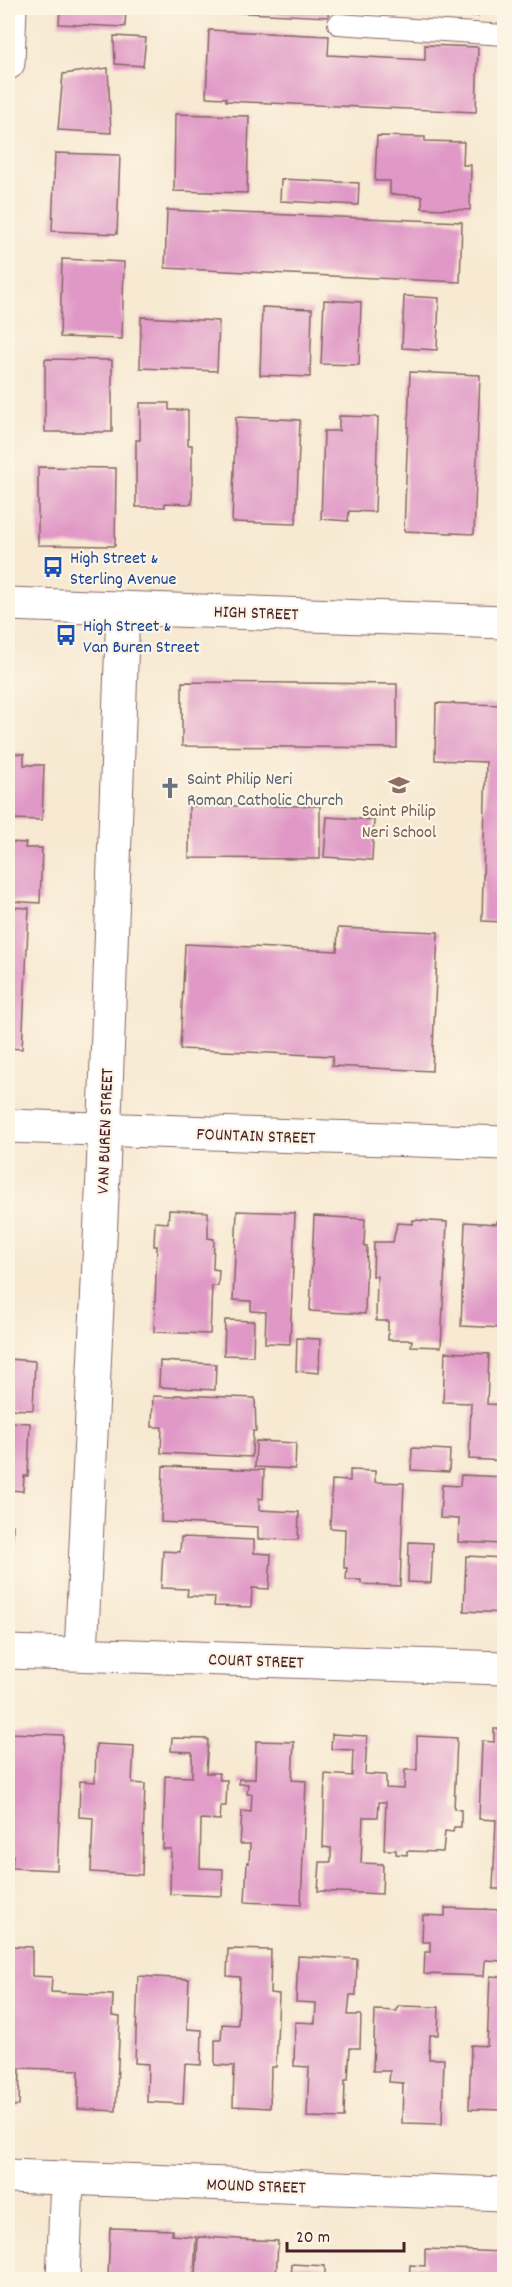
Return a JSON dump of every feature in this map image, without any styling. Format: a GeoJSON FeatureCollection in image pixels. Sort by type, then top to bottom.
{"type":"FeatureCollection","features":[{"type":"Feature","properties":{"kind":"street"},"geometry":{"type":"LineString","coordinates":[[8,63],[10,8]]}},
{"type":"Feature","properties":{"kind":"street","name":"HIGH STREET"},"geometry":{"type":"LineString","coordinates":[[8,604],[504,622]]}},
{"type":"Feature","properties":{"kind":"street","name":"VAN BUREN STREET"},"geometry":{"type":"LineString","coordinates":[[81,1654],[104,1130],[123,608]]}},
{"type":"Feature","properties":{"kind":"street","name":"FOUNTAIN STREET"},"geometry":{"type":"LineString","coordinates":[[8,1126],[504,1143]]}},
{"type":"Feature","properties":{"kind":"street","name":"COURT STREET"},"geometry":{"type":"LineString","coordinates":[[8,1652],[504,1668]]}},
{"type":"Feature","properties":{"kind":"street","name":"MOUND STREET"},"geometry":{"type":"LineString","coordinates":[[8,2176],[504,2194]]}},
{"type":"Feature","properties":{"kind":"street"},"geometry":{"type":"LineString","coordinates":[[63,2280],[67,2178]]}},
{"type":"Feature","properties":{"kind":"lane"},"geometry":{"type":"LineString","coordinates":[[338,24],[504,35]]}},
{"type":"Feature","properties":{"kind":"building"},"geometry":{"type":"Polygon","coordinates":[[[60,8],[126,8],[125,27],[59,24],[60,8]]]}},
{"type":"Feature","properties":{"kind":"building"},"geometry":{"type":"Polygon","coordinates":[[[208,8],[329,8],[328,17],[208,11],[208,8]]]}},
{"type":"Feature","properties":{"kind":"building"},"geometry":{"type":"Polygon","coordinates":[[[425,8],[478,8],[478,16],[425,13],[425,8]]]}},
{"type":"Feature","properties":{"kind":"building"},"geometry":{"type":"Polygon","coordinates":[[[209,30],[329,36],[328,55],[425,60],[425,45],[478,47],[476,112],[226,101],[226,98],[206,97],[209,30]]]}},
{"type":"Feature","properties":{"kind":"building"},"geometry":{"type":"Polygon","coordinates":[[[114,36],[146,38],[143,66],[115,64],[114,36]]]}},
{"type":"Feature","properties":{"kind":"building"},"geometry":{"type":"Polygon","coordinates":[[[108,68],[111,133],[58,130],[63,74],[108,68]]]}},
{"type":"Feature","properties":{"kind":"building"},"geometry":{"type":"Polygon","coordinates":[[[175,114],[249,116],[247,193],[174,191],[175,114]]]}},
{"type":"Feature","properties":{"kind":"building"},"geometry":{"type":"Polygon","coordinates":[[[377,136],[425,137],[425,141],[464,142],[463,165],[471,165],[470,210],[422,208],[422,196],[390,194],[390,181],[375,181],[377,136]]]}},
{"type":"Feature","properties":{"kind":"building"},"geometry":{"type":"Polygon","coordinates":[[[55,153],[120,155],[117,234],[52,231],[55,153]]]}},
{"type":"Feature","properties":{"kind":"building"},"geometry":{"type":"Polygon","coordinates":[[[281,179],[359,183],[358,205],[280,201],[281,179]]]}},
{"type":"Feature","properties":{"kind":"building"},"geometry":{"type":"Polygon","coordinates":[[[167,210],[462,222],[460,282],[165,268],[167,210]]]}},
{"type":"Feature","properties":{"kind":"building"},"geometry":{"type":"Polygon","coordinates":[[[62,259],[124,262],[122,339],[60,337],[62,259]]]}},
{"type":"Feature","properties":{"kind":"building"},"geometry":{"type":"Polygon","coordinates":[[[404,296],[439,298],[437,350],[402,348],[404,296]]]}},
{"type":"Feature","properties":{"kind":"building"},"geometry":{"type":"Polygon","coordinates":[[[324,300],[361,302],[359,365],[321,364],[324,300]]]}},
{"type":"Feature","properties":{"kind":"building"},"geometry":{"type":"Polygon","coordinates":[[[262,307],[312,309],[310,377],[260,375],[262,307]]]}},
{"type":"Feature","properties":{"kind":"building"},"geometry":{"type":"Polygon","coordinates":[[[141,317],[219,321],[217,371],[140,368],[141,317]]]}},
{"type":"Feature","properties":{"kind":"building"},"geometry":{"type":"Polygon","coordinates":[[[45,359],[112,360],[112,432],[45,432],[45,359]]]}},
{"type":"Feature","properties":{"kind":"building"},"geometry":{"type":"Polygon","coordinates":[[[410,372],[480,375],[474,534],[404,531],[410,372]]]}},
{"type":"Feature","properties":{"kind":"building"},"geometry":{"type":"Polygon","coordinates":[[[140,403],[169,403],[169,410],[188,410],[188,445],[192,445],[192,504],[165,503],[165,507],[136,507],[136,440],[140,440],[140,403]]]}},
{"type":"Feature","properties":{"kind":"building"},"geometry":{"type":"Polygon","coordinates":[[[339,416],[378,417],[375,512],[349,511],[348,521],[321,519],[324,431],[339,431],[339,416]]]}},
{"type":"Feature","properties":{"kind":"building"},"geometry":{"type":"Polygon","coordinates":[[[236,417],[300,420],[296,524],[232,522],[236,417]]]}},
{"type":"Feature","properties":{"kind":"building"},"geometry":{"type":"Polygon","coordinates":[[[38,467],[116,468],[115,546],[38,545],[38,467]]]}},
{"type":"Feature","properties":{"kind":"building"},"geometry":{"type":"Polygon","coordinates":[[[182,682],[397,684],[397,748],[182,746],[182,682]]]}},
{"type":"Feature","properties":{"kind":"building"},"geometry":{"type":"Polygon","coordinates":[[[436,703],[504,705],[504,922],[482,921],[486,762],[435,760],[436,703]]]}},
{"type":"Feature","properties":{"kind":"building"},"geometry":{"type":"Polygon","coordinates":[[[8,753],[24,754],[24,765],[44,765],[42,820],[8,819],[8,753]]]}},
{"type":"Feature","properties":{"kind":"building"},"geometry":{"type":"Polygon","coordinates":[[[189,806],[320,806],[320,859],[189,858],[189,806]]]}},
{"type":"Feature","properties":{"kind":"building"},"geometry":{"type":"Polygon","coordinates":[[[327,817],[374,820],[372,860],[324,857],[327,817]]]}},
{"type":"Feature","properties":{"kind":"building"},"geometry":{"type":"Polygon","coordinates":[[[8,842],[26,843],[25,848],[42,848],[40,903],[8,901],[8,842]]]}},
{"type":"Feature","properties":{"kind":"building"},"geometry":{"type":"Polygon","coordinates":[[[8,907],[29,908],[22,1049],[8,1048],[8,907]]]}},
{"type":"Feature","properties":{"kind":"building"},"geometry":{"type":"Polygon","coordinates":[[[338,928],[438,932],[432,1071],[332,1066],[333,1056],[180,1049],[185,944],[337,951],[338,928]]]}},
{"type":"Feature","properties":{"kind":"building"},"geometry":{"type":"Polygon","coordinates":[[[169,1210],[208,1212],[208,1238],[214,1239],[213,1269],[219,1270],[218,1286],[212,1286],[210,1334],[154,1332],[157,1246],[154,1246],[155,1222],[168,1223],[169,1210]]]}},
{"type":"Feature","properties":{"kind":"building"},"geometry":{"type":"Polygon","coordinates":[[[237,1211],[295,1213],[290,1344],[265,1343],[266,1312],[251,1311],[251,1301],[233,1300],[237,1211]]]}},
{"type":"Feature","properties":{"kind":"building"},"geometry":{"type":"Polygon","coordinates":[[[314,1216],[365,1219],[364,1246],[367,1246],[365,1314],[310,1311],[314,1216]]]}},
{"type":"Feature","properties":{"kind":"building"},"geometry":{"type":"Polygon","coordinates":[[[413,1220],[447,1222],[441,1347],[411,1346],[412,1340],[388,1340],[388,1321],[376,1321],[377,1276],[373,1276],[374,1242],[393,1242],[397,1223],[413,1224],[413,1220]]]}},
{"type":"Feature","properties":{"kind":"building"},"geometry":{"type":"Polygon","coordinates":[[[497,1221],[504,1221],[504,1328],[461,1326],[465,1222],[497,1224],[497,1221]]]}},
{"type":"Feature","properties":{"kind":"building"},"geometry":{"type":"Polygon","coordinates":[[[225,1320],[254,1321],[253,1356],[224,1355],[225,1320]]]}},
{"type":"Feature","properties":{"kind":"building"},"geometry":{"type":"Polygon","coordinates":[[[297,1338],[320,1339],[319,1373],[296,1371],[297,1338]]]}},
{"type":"Feature","properties":{"kind":"building"},"geometry":{"type":"Polygon","coordinates":[[[445,1352],[489,1354],[487,1404],[504,1405],[504,1461],[469,1459],[471,1403],[443,1402],[445,1352]]]}},
{"type":"Feature","properties":{"kind":"building"},"geometry":{"type":"Polygon","coordinates":[[[8,1359],[35,1361],[33,1410],[8,1409],[8,1359]]]}},
{"type":"Feature","properties":{"kind":"building"},"geometry":{"type":"Polygon","coordinates":[[[160,1361],[216,1364],[215,1390],[159,1387],[160,1361]]]}},
{"type":"Feature","properties":{"kind":"building"},"geometry":{"type":"Polygon","coordinates":[[[175,1395],[255,1398],[256,1431],[253,1431],[252,1457],[161,1453],[162,1427],[152,1427],[153,1396],[175,1397],[175,1395]]]}},
{"type":"Feature","properties":{"kind":"building"},"geometry":{"type":"Polygon","coordinates":[[[8,1422],[30,1423],[28,1476],[24,1476],[23,1491],[8,1490],[8,1422]]]}},
{"type":"Feature","properties":{"kind":"building"},"geometry":{"type":"Polygon","coordinates":[[[256,1441],[296,1443],[295,1469],[255,1467],[256,1441]]]}},
{"type":"Feature","properties":{"kind":"building"},"geometry":{"type":"Polygon","coordinates":[[[412,1448],[450,1450],[449,1472],[411,1470],[412,1448]]]}},
{"type":"Feature","properties":{"kind":"building"},"geometry":{"type":"Polygon","coordinates":[[[163,1466],[264,1470],[263,1499],[259,1498],[259,1510],[299,1512],[298,1540],[258,1539],[258,1527],[161,1522],[163,1466]]]}},
{"type":"Feature","properties":{"kind":"building"},"geometry":{"type":"Polygon","coordinates":[[[350,1470],[375,1471],[375,1482],[404,1483],[400,1586],[361,1584],[361,1580],[346,1580],[345,1529],[330,1528],[332,1480],[350,1481],[350,1470]]]}},
{"type":"Feature","properties":{"kind":"building"},"geometry":{"type":"Polygon","coordinates":[[[461,1475],[504,1477],[504,1544],[458,1542],[459,1519],[440,1518],[442,1485],[460,1486],[461,1475]]]}},
{"type":"Feature","properties":{"kind":"building"},"geometry":{"type":"Polygon","coordinates":[[[8,1524],[13,1525],[11,1593],[8,1592],[8,1524]]]}},
{"type":"Feature","properties":{"kind":"building"},"geometry":{"type":"Polygon","coordinates":[[[181,1537],[254,1540],[254,1553],[271,1554],[269,1589],[252,1588],[251,1607],[214,1606],[215,1597],[187,1596],[188,1589],[161,1588],[163,1551],[180,1552],[181,1537]]]}},
{"type":"Feature","properties":{"kind":"building"},"geometry":{"type":"Polygon","coordinates":[[[409,1542],[433,1543],[431,1583],[408,1582],[409,1542]]]}},
{"type":"Feature","properties":{"kind":"building"},"geometry":{"type":"Polygon","coordinates":[[[466,1556],[504,1558],[504,1613],[464,1611],[466,1556]]]}},
{"type":"Feature","properties":{"kind":"building"},"geometry":{"type":"Polygon","coordinates":[[[494,1729],[504,1729],[504,1889],[493,1889],[496,1820],[479,1819],[482,1741],[494,1742],[494,1729]]]}},
{"type":"Feature","properties":{"kind":"building"},"geometry":{"type":"Polygon","coordinates":[[[8,1733],[63,1735],[57,1870],[12,1868],[13,1855],[8,1855],[8,1733]]]}},
{"type":"Feature","properties":{"kind":"building"},"geometry":{"type":"Polygon","coordinates":[[[332,1734],[367,1736],[365,1774],[386,1775],[386,1788],[404,1789],[405,1770],[417,1770],[417,1736],[457,1738],[454,1809],[461,1810],[461,1827],[454,1827],[453,1832],[445,1831],[443,1852],[407,1851],[407,1855],[396,1854],[396,1850],[384,1850],[386,1802],[379,1802],[378,1817],[363,1817],[361,1863],[383,1864],[382,1894],[318,1891],[320,1862],[331,1862],[331,1848],[323,1847],[325,1774],[352,1776],[353,1750],[331,1749],[332,1734]]]}},
{"type":"Feature","properties":{"kind":"building"},"geometry":{"type":"Polygon","coordinates":[[[172,1738],[208,1739],[206,1773],[219,1773],[220,1780],[227,1780],[226,1806],[221,1806],[220,1820],[201,1819],[200,1868],[223,1869],[222,1896],[170,1894],[171,1849],[163,1849],[165,1776],[192,1777],[192,1752],[171,1751],[172,1738]]]}},
{"type":"Feature","properties":{"kind":"building"},"geometry":{"type":"Polygon","coordinates":[[[256,1741],[294,1742],[292,1780],[306,1781],[301,1905],[245,1902],[250,1844],[240,1844],[242,1811],[251,1812],[252,1794],[247,1794],[248,1784],[239,1784],[239,1779],[255,1779],[256,1741]]]}},
{"type":"Feature","properties":{"kind":"building"},"geometry":{"type":"Polygon","coordinates":[[[96,1744],[134,1746],[132,1783],[145,1784],[142,1875],[91,1872],[93,1818],[79,1817],[80,1781],[95,1782],[96,1744]]]}},
{"type":"Feature","properties":{"kind":"building"},"geometry":{"type":"Polygon","coordinates":[[[445,1908],[504,1910],[504,1961],[485,1960],[484,1976],[424,1974],[425,1952],[430,1952],[430,1942],[422,1942],[423,1915],[445,1916],[445,1908]]]}},
{"type":"Feature","properties":{"kind":"building"},"geometry":{"type":"Polygon","coordinates":[[[8,1946],[32,1947],[32,1976],[52,1977],[51,1992],[113,1995],[112,2016],[120,2017],[116,2111],[78,2109],[79,2070],[20,2068],[19,2106],[8,2106],[8,1946]]]}},
{"type":"Feature","properties":{"kind":"building"},"geometry":{"type":"Polygon","coordinates":[[[228,1949],[271,1950],[270,1993],[279,1994],[276,2067],[271,2067],[270,2108],[233,2106],[234,2066],[215,2065],[215,2040],[221,2040],[222,2024],[238,2025],[240,1977],[227,1976],[228,1949]]]}},
{"type":"Feature","properties":{"kind":"building"},"geometry":{"type":"Polygon","coordinates":[[[298,1956],[357,1959],[356,1995],[350,1995],[348,2015],[361,2015],[360,2048],[350,2048],[348,2080],[345,2080],[344,2118],[307,2117],[309,2067],[294,2066],[295,2022],[315,2023],[316,2003],[296,2002],[298,1956]]]}},
{"type":"Feature","properties":{"kind":"building"},"geometry":{"type":"Polygon","coordinates":[[[138,1976],[189,1979],[187,2029],[202,2030],[201,2065],[185,2064],[183,2104],[147,2102],[148,2064],[135,2063],[138,1976]]]}},
{"type":"Feature","properties":{"kind":"building"},"geometry":{"type":"Polygon","coordinates":[[[490,1976],[504,1977],[504,2110],[469,2109],[471,2045],[487,2046],[490,1976]]]}},
{"type":"Feature","properties":{"kind":"building"},"geometry":{"type":"Polygon","coordinates":[[[398,2006],[439,2007],[438,2035],[430,2035],[429,2059],[444,2059],[442,2124],[402,2123],[403,2083],[389,2082],[390,2071],[373,2071],[375,2010],[397,2011],[398,2006]]]}},
{"type":"Feature","properties":{"kind":"building"},"geometry":{"type":"Polygon","coordinates":[[[110,2228],[172,2230],[172,2235],[196,2237],[194,2280],[108,2278],[110,2228]]]}},
{"type":"Feature","properties":{"kind":"building"},"geometry":{"type":"Polygon","coordinates":[[[198,2237],[278,2241],[276,2280],[196,2277],[198,2237]]]}},
{"type":"Feature","properties":{"kind":"building"},"geometry":{"type":"Polygon","coordinates":[[[425,2249],[504,2252],[504,2280],[409,2280],[410,2265],[425,2266],[425,2249]]]}},
{"type":"Feature","properties":{"kind":"building"},"geometry":{"type":"Polygon","coordinates":[[[292,2264],[325,2266],[325,2280],[291,2280],[292,2264]]]}},
{"type":"Feature","properties":{"kind":"place","name":"High Street & Sterling Avenue"},"geometry":{"type":"Point","coordinates":[53,567]}},
{"type":"Feature","properties":{"kind":"place","name":"High Street & Van Buren Street"},"geometry":{"type":"Point","coordinates":[66,635]}},
{"type":"Feature","properties":{"kind":"place","name":"Saint Philip Neri School"},"geometry":{"type":"Point","coordinates":[399,785]}},
{"type":"Feature","properties":{"kind":"place","name":"Saint Philip Neri Roman Catholic Church"},"geometry":{"type":"Point","coordinates":[170,788]}}]}
